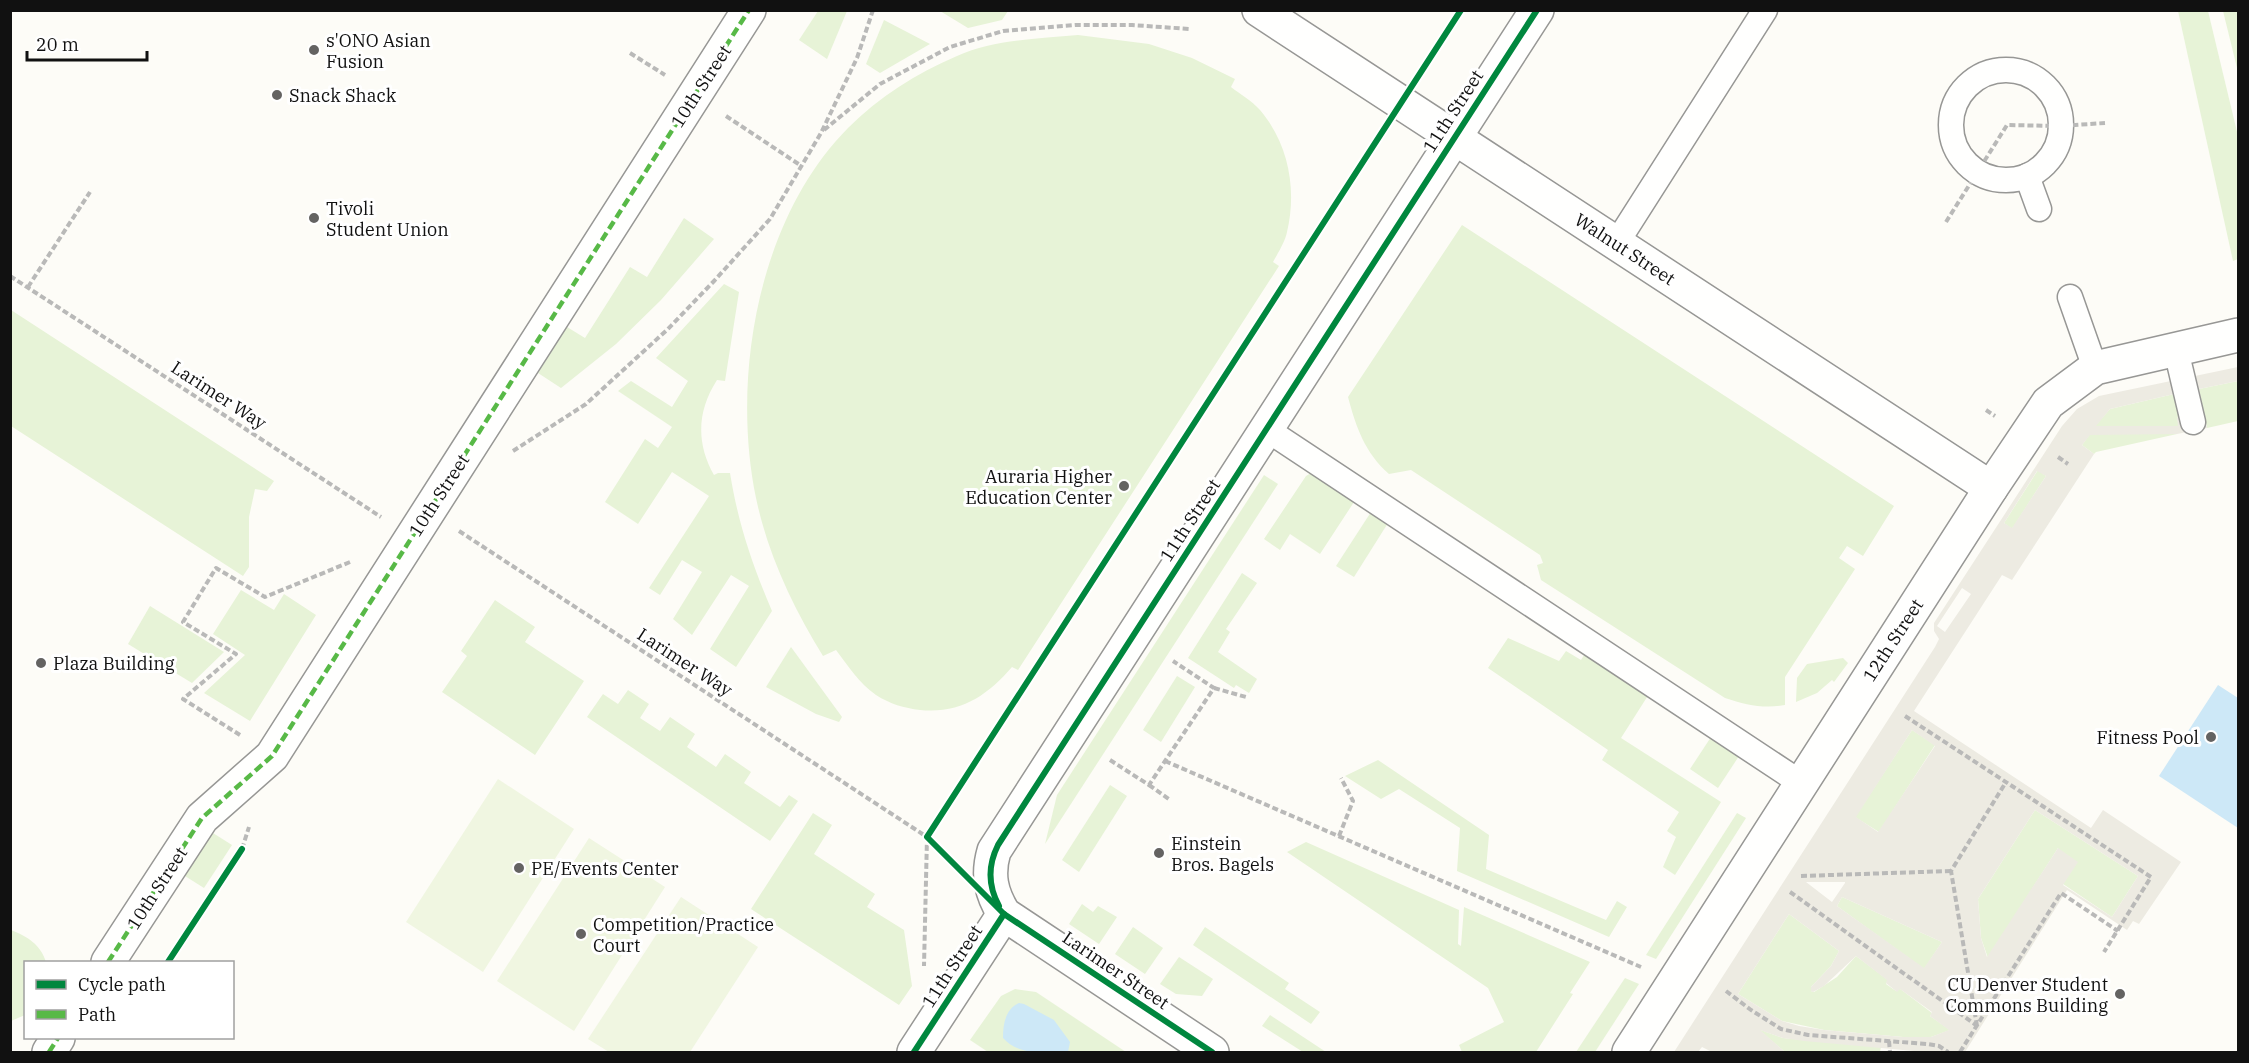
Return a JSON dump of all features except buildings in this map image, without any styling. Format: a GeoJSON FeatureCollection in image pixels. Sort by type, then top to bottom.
{"type":"FeatureCollection","features":[{"type":"Feature","properties":{"kind":"street","name":"10th Street"},"geometry":{"type":"LineString","coordinates":[[109,961],[202,818],[272,756],[750,10]]}},
{"type":"Feature","properties":{"kind":"street","name":"Walnut Street"},"geometry":{"type":"LineString","coordinates":[[1259,10],[1991,488]]}},
{"type":"Feature","properties":{"kind":"street","name":"11th Street"},"geometry":{"type":"LineString","coordinates":[[914,1053],[1004,914],[994,897],[991,882],[992,859],[998,845],[1536,10]]}},
{"type":"Feature","properties":{"kind":"street","name":"12th Street"},"geometry":{"type":"LineString","coordinates":[[1629,1053],[1991,488],[2048,403],[2095,368],[2238,335]]}},
{"type":"Feature","properties":{"kind":"street","name":"Larimer Street"},"geometry":{"type":"LineString","coordinates":[[1004,914],[1212,1053]]}},
{"type":"Feature","properties":{"kind":"street"},"geometry":{"type":"LineString","coordinates":[[49,1053],[57,1039]]}},
{"type":"Feature","properties":{"kind":"lane"},"geometry":{"type":"LineString","coordinates":[[1616,244],[1765,10]]}},
{"type":"Feature","properties":{"kind":"lane"},"geometry":{"type":"LineString","coordinates":[[2005,70],[2023,73],[2038,81],[2050,94],[2058,109],[2060,126],[2058,142],[2051,156],[2040,168],[2027,176],[2010,180],[1993,178],[1977,172],[1963,160],[1954,145],[1951,128],[1953,110],[1960,94],[1972,81],[1988,73],[2005,70]]}},
{"type":"Feature","properties":{"kind":"lane"},"geometry":{"type":"LineString","coordinates":[[2027,176],[2039,209]]}},
{"type":"Feature","properties":{"kind":"lane"},"geometry":{"type":"LineString","coordinates":[[2070,297],[2095,368]]}},
{"type":"Feature","properties":{"kind":"lane"},"geometry":{"type":"LineString","coordinates":[[2176,350],[2193,422]]}},
{"type":"Feature","properties":{"kind":"lane"},"geometry":{"type":"LineString","coordinates":[[1266,429],[1802,783]]}},
{"type":"Feature","properties":{"kind":"path"},"geometry":{"type":"LineString","coordinates":[[506,456],[586,404],[668,329],[770,219],[821,133],[857,58],[873,10]]}},
{"type":"Feature","properties":{"kind":"path"},"geometry":{"type":"LineString","coordinates":[[821,133],[880,84],[950,47],[1003,31],[1075,25],[1132,25],[1190,29]]}},
{"type":"Feature","properties":{"kind":"path"},"geometry":{"type":"LineString","coordinates":[[630,53],[801,165]]}},
{"type":"Feature","properties":{"kind":"path"},"geometry":{"type":"LineString","coordinates":[[1946,222],[2007,125],[2060,126],[2105,123]]}},
{"type":"Feature","properties":{"kind":"path"},"geometry":{"type":"LineString","coordinates":[[28,287],[90,192]]}},
{"type":"Feature","properties":{"kind":"path"},"geometry":{"type":"LineString","coordinates":[[272,756],[183,699],[236,654],[183,622],[216,567],[264,597],[357,559]]}},
{"type":"Feature","properties":{"kind":"path"},"geometry":{"type":"LineString","coordinates":[[1173,661],[1214,688],[1246,697]]}},
{"type":"Feature","properties":{"kind":"path"},"geometry":{"type":"LineString","coordinates":[[1149,785],[1214,688]]}},
{"type":"Feature","properties":{"kind":"path"},"geometry":{"type":"LineString","coordinates":[[1905,716],[2151,877],[2103,952]]}},
{"type":"Feature","properties":{"kind":"path"},"geometry":{"type":"LineString","coordinates":[[1110,760],[1170,800]]}},
{"type":"Feature","properties":{"kind":"path"},"geometry":{"type":"LineString","coordinates":[[1165,761],[1613,954],[1674,983]]}},
{"type":"Feature","properties":{"kind":"path"},"geometry":{"type":"LineString","coordinates":[[1340,836],[1353,801],[1341,778]]}},
{"type":"Feature","properties":{"kind":"path"},"geometry":{"type":"LineString","coordinates":[[1977,1026],[1951,871],[2006,782]]}},
{"type":"Feature","properties":{"kind":"path"},"geometry":{"type":"LineString","coordinates":[[236,858],[242,849]]}},
{"type":"Feature","properties":{"kind":"path"},"geometry":{"type":"LineString","coordinates":[[1801,876],[1951,871]]}},
{"type":"Feature","properties":{"kind":"path"},"geometry":{"type":"LineString","coordinates":[[1790,892],[1977,1026]]}},
{"type":"Feature","properties":{"kind":"path"},"geometry":{"type":"LineString","coordinates":[[1960,1053],[2061,894],[2118,931]]}},
{"type":"Feature","properties":{"kind":"path"},"geometry":{"type":"LineString","coordinates":[[1726,991],[1781,1029],[1808,1035],[1927,1044],[1939,1046],[1948,1053]]}},
{"type":"Feature","properties":{"kind":"path"},"geometry":{"type":"LineString","coordinates":[[1889,1041],[1890,1053]]}},
{"type":"Feature","properties":{"kind":"green space"},"geometry":{"type":"Polygon","coordinates":[[[818,11],[847,11],[827,59],[799,40],[818,11]]]}},
{"type":"Feature","properties":{"kind":"green space"},"geometry":{"type":"Polygon","coordinates":[[[940,11],[1008,11],[1002,20],[968,28],[940,11]]]}},
{"type":"Feature","properties":{"kind":"green space"},"geometry":{"type":"Polygon","coordinates":[[[2178,11],[2208,11],[2238,136],[2238,259],[2233,261],[2178,11]]]}},
{"type":"Feature","properties":{"kind":"green space"},"geometry":{"type":"Polygon","coordinates":[[[2223,11],[2238,11],[2238,72],[2223,11]]]}},
{"type":"Feature","properties":{"kind":"green space"},"geometry":{"type":"Polygon","coordinates":[[[884,20],[930,44],[880,73],[866,64],[884,20]]]}},
{"type":"Feature","properties":{"kind":"green space"},"geometry":{"type":"Polygon","coordinates":[[[1078,35],[1149,44],[1192,58],[1235,79],[1231,87],[1257,107],[1270,123],[1284,152],[1288,168],[1290,216],[1285,240],[1273,262],[1279,266],[1018,670],[1012,667],[993,687],[960,706],[934,710],[903,707],[876,695],[864,685],[836,650],[823,656],[792,600],[767,540],[756,498],[749,451],[747,402],[750,352],[759,302],[773,253],[792,207],[817,165],[848,128],[872,106],[913,78],[971,50],[1016,41],[1078,35]]]}},
{"type":"Feature","properties":{"kind":"green space"},"geometry":{"type":"Polygon","coordinates":[[[684,218],[714,239],[661,300],[616,344],[561,388],[538,373],[567,327],[585,338],[630,267],[647,277],[684,218]]]}},
{"type":"Feature","properties":{"kind":"green space"},"geometry":{"type":"Polygon","coordinates":[[[1462,225],[1894,506],[1863,556],[1847,546],[1839,558],[1855,569],[1785,677],[1785,705],[1755,706],[1725,698],[1541,580],[1537,565],[1543,563],[1540,555],[1411,470],[1389,474],[1374,457],[1358,429],[1348,397],[1462,225]]]}},
{"type":"Feature","properties":{"kind":"green space"},"geometry":{"type":"Polygon","coordinates":[[[724,284],[739,292],[725,381],[717,380],[710,392],[703,415],[702,439],[708,463],[714,475],[730,473],[746,543],[772,611],[736,667],[710,649],[749,586],[731,575],[692,635],[673,619],[702,572],[682,560],[660,595],[649,588],[709,496],[672,472],[638,524],[605,502],[645,439],[658,448],[672,427],[618,391],[631,381],[672,407],[688,381],[656,358],[724,284]]]}},
{"type":"Feature","properties":{"kind":"green space"},"geometry":{"type":"Polygon","coordinates":[[[11,310],[274,481],[267,491],[255,489],[249,517],[249,567],[243,576],[11,426],[11,310]]]}},
{"type":"Feature","properties":{"kind":"green space"},"geometry":{"type":"Polygon","coordinates":[[[2238,381],[2238,421],[2207,428],[2199,389],[2238,381]]]}},
{"type":"Feature","properties":{"kind":"green space"},"geometry":{"type":"Polygon","coordinates":[[[2174,394],[2180,417],[2177,418],[2179,426],[2095,426],[2110,409],[2174,394]]]}},
{"type":"Feature","properties":{"kind":"green space"},"geometry":{"type":"Polygon","coordinates":[[[2090,434],[2177,434],[2094,454],[2082,445],[2090,434]]]}},
{"type":"Feature","properties":{"kind":"green space"},"geometry":{"type":"Polygon","coordinates":[[[2038,470],[2046,476],[2012,529],[2004,523],[2038,470]]]}},
{"type":"Feature","properties":{"kind":"green space"},"geometry":{"type":"Polygon","coordinates":[[[1311,473],[1354,502],[1320,554],[1290,534],[1280,550],[1264,539],[1306,476],[1311,473]]]}},
{"type":"Feature","properties":{"kind":"green space"},"geometry":{"type":"Polygon","coordinates":[[[1264,475],[1278,484],[1045,844],[1057,795],[1264,475]]]}},
{"type":"Feature","properties":{"kind":"green space"},"geometry":{"type":"Polygon","coordinates":[[[1371,512],[1388,523],[1354,577],[1336,566],[1371,512]]]}},
{"type":"Feature","properties":{"kind":"green space"},"geometry":{"type":"Polygon","coordinates":[[[1242,573],[1257,583],[1226,629],[1230,632],[1218,652],[1257,679],[1249,693],[1236,685],[1234,688],[1188,658],[1242,573]]]}},
{"type":"Feature","properties":{"kind":"green space"},"geometry":{"type":"Polygon","coordinates":[[[241,590],[274,610],[284,594],[316,615],[250,721],[204,693],[245,655],[213,634],[241,590]]]}},
{"type":"Feature","properties":{"kind":"green space"},"geometry":{"type":"Polygon","coordinates":[[[495,600],[535,627],[525,642],[584,681],[535,755],[442,692],[467,656],[461,651],[495,600]]]}},
{"type":"Feature","properties":{"kind":"green space"},"geometry":{"type":"Polygon","coordinates":[[[150,606],[224,652],[192,683],[128,644],[150,606]]]}},
{"type":"Feature","properties":{"kind":"green space"},"geometry":{"type":"Polygon","coordinates":[[[1508,638],[1559,661],[1566,651],[1581,660],[1586,652],[1649,694],[1621,738],[1721,802],[1675,875],[1663,867],[1676,837],[1667,831],[1679,812],[1602,760],[1608,750],[1488,668],[1508,638]]]}},
{"type":"Feature","properties":{"kind":"green space"},"geometry":{"type":"Polygon","coordinates":[[[791,647],[842,717],[839,722],[816,714],[766,687],[791,647]]]}},
{"type":"Feature","properties":{"kind":"green space"},"geometry":{"type":"Polygon","coordinates":[[[1843,658],[1848,663],[1834,682],[1832,680],[1817,693],[1796,702],[1797,678],[1807,664],[1843,658]]]}},
{"type":"Feature","properties":{"kind":"green space"},"geometry":{"type":"Polygon","coordinates":[[[1177,676],[1195,687],[1161,742],[1143,730],[1177,676]]]}},
{"type":"Feature","properties":{"kind":"green space"},"geometry":{"type":"Polygon","coordinates":[[[628,690],[649,704],[640,718],[660,731],[670,717],[695,734],[687,747],[716,767],[725,754],[751,772],[744,783],[780,807],[789,795],[798,801],[770,841],[587,717],[603,694],[618,704],[628,690]]]}},
{"type":"Feature","properties":{"kind":"green space"},"geometry":{"type":"Polygon","coordinates":[[[1912,730],[1935,745],[1879,832],[1855,817],[1912,730]]]}},
{"type":"Feature","properties":{"kind":"green space"},"geometry":{"type":"Polygon","coordinates":[[[1713,734],[1741,753],[1718,788],[1690,769],[1713,734]]]}},
{"type":"Feature","properties":{"kind":"green space"},"geometry":{"type":"Polygon","coordinates":[[[1378,760],[1489,835],[1486,869],[1606,920],[1617,901],[1627,907],[1609,937],[1457,871],[1460,828],[1399,789],[1381,799],[1345,776],[1378,760]]]}},
{"type":"Feature","properties":{"kind":"green space"},"geometry":{"type":"Polygon","coordinates":[[[498,779],[574,829],[483,972],[406,922],[498,779]]]}},
{"type":"Feature","properties":{"kind":"green space"},"geometry":{"type":"Polygon","coordinates":[[[1110,785],[1127,796],[1079,872],[1062,860],[1110,785]]]}},
{"type":"Feature","properties":{"kind":"green space"},"geometry":{"type":"Polygon","coordinates":[[[2035,810],[2138,876],[2112,917],[2063,884],[2058,848],[1988,958],[1981,938],[1978,899],[2035,810]]]}},
{"type":"Feature","properties":{"kind":"green space"},"geometry":{"type":"Polygon","coordinates":[[[813,813],[832,825],[814,854],[875,894],[867,907],[904,930],[912,986],[899,1005],[751,909],[813,813]]]}},
{"type":"Feature","properties":{"kind":"green space"},"geometry":{"type":"Polygon","coordinates":[[[1737,813],[1746,818],[1656,959],[1646,955],[1737,813]]]}},
{"type":"Feature","properties":{"kind":"green space"},"geometry":{"type":"Polygon","coordinates":[[[205,828],[232,845],[204,888],[177,871],[205,828]]]}},
{"type":"Feature","properties":{"kind":"green space","name":"Competition/Practice Court"},"geometry":{"type":"Polygon","coordinates":[[[589,838],[665,887],[574,1031],[497,981],[589,838]]]}},
{"type":"Feature","properties":{"kind":"green space"},"geometry":{"type":"Polygon","coordinates":[[[1306,842],[1459,910],[1458,944],[1461,946],[1464,907],[1590,962],[1570,993],[1573,994],[1536,1052],[1462,1052],[1459,1045],[1504,1022],[1488,988],[1287,852],[1306,842]]]}},
{"type":"Feature","properties":{"kind":"green space","name":"Competition/Practice Court"},"geometry":{"type":"Polygon","coordinates":[[[681,897],[758,947],[690,1052],[609,1052],[588,1039],[681,897]]]}},
{"type":"Feature","properties":{"kind":"green space"},"geometry":{"type":"Polygon","coordinates":[[[1842,897],[1942,942],[1924,969],[1837,906],[1842,897]]]}},
{"type":"Feature","properties":{"kind":"green space"},"geometry":{"type":"Polygon","coordinates":[[[1082,904],[1093,912],[1098,906],[1117,917],[1099,944],[1069,924],[1082,904]]]}},
{"type":"Feature","properties":{"kind":"green space"},"geometry":{"type":"Polygon","coordinates":[[[1789,914],[1839,951],[1831,966],[1811,987],[1811,991],[1814,992],[1837,977],[1856,956],[1888,980],[1886,984],[1896,991],[1899,988],[1932,1013],[1930,1016],[1950,1030],[1931,1037],[1903,1037],[1824,1030],[1782,1021],[1738,994],[1789,914]]]}},
{"type":"Feature","properties":{"kind":"green space"},"geometry":{"type":"Polygon","coordinates":[[[1133,927],[1163,948],[1145,974],[1115,954],[1133,927]]]}},
{"type":"Feature","properties":{"kind":"green space"},"geometry":{"type":"Polygon","coordinates":[[[1205,927],[1289,983],[1285,989],[1320,1012],[1311,1024],[1193,945],[1205,927]]]}},
{"type":"Feature","properties":{"kind":"green space"},"geometry":{"type":"Polygon","coordinates":[[[11,930],[33,942],[46,961],[24,961],[24,1015],[11,1021],[11,930]]]}},
{"type":"Feature","properties":{"kind":"green space"},"geometry":{"type":"Polygon","coordinates":[[[1179,957],[1213,979],[1202,996],[1176,994],[1160,984],[1179,957]]]}},
{"type":"Feature","properties":{"kind":"green space"},"geometry":{"type":"Polygon","coordinates":[[[1625,978],[1639,984],[1595,1052],[1576,1052],[1625,978]]]}},
{"type":"Feature","properties":{"kind":"green space"},"geometry":{"type":"Polygon","coordinates":[[[1015,989],[1036,992],[1126,1052],[988,1052],[970,1040],[1001,996],[1015,989]]]}},
{"type":"Feature","properties":{"kind":"green space"},"geometry":{"type":"Polygon","coordinates":[[[1270,1015],[1326,1052],[1303,1052],[1262,1026],[1270,1015]]]}},
{"type":"Feature","properties":{"kind":"green space"},"geometry":{"type":"Polygon","coordinates":[[[1758,1029],[1783,1038],[1881,1047],[1880,1052],[1785,1052],[1758,1029]]]}},
{"type":"Feature","properties":{"kind":"shaded area"},"geometry":{"type":"Polygon","coordinates":[[[2238,367],[2238,381],[2199,389],[2207,428],[2177,434],[2090,435],[2082,445],[2094,454],[2012,580],[2002,575],[1914,711],[2091,828],[2103,810],[2181,862],[2139,924],[2133,921],[2127,930],[2067,890],[1965,1052],[1925,1052],[1804,1041],[1783,1038],[1760,1030],[1785,1052],[1712,1052],[1702,1047],[1698,1052],[1674,1052],[1935,647],[1939,639],[1934,631],[1934,623],[2062,426],[2077,409],[2099,396],[2238,367]],[[2174,394],[2110,409],[2096,426],[2178,426],[2177,418],[2179,417],[2174,394]],[[2037,471],[2004,523],[2012,528],[2046,476],[2037,471]],[[1962,588],[1937,626],[1945,632],[1971,594],[1962,588]],[[1912,730],[1856,817],[1878,832],[1935,746],[1912,730]],[[2035,810],[1978,899],[1981,938],[1987,957],[2058,848],[2078,862],[2063,885],[2112,917],[2138,876],[2035,810]],[[1806,882],[1832,902],[1845,882],[1806,882]],[[1842,897],[1837,906],[1924,968],[1942,942],[1842,897]],[[1789,914],[1738,994],[1782,1021],[1824,1030],[1903,1037],[1931,1037],[1949,1030],[1930,1016],[1932,1012],[1900,989],[1897,992],[1886,983],[1887,980],[1856,956],[1824,986],[1811,991],[1811,987],[1831,966],[1839,951],[1789,914]]]}},
{"type":"Feature","properties":{"kind":"water","name":"Fitness Pool"},"geometry":{"type":"Polygon","coordinates":[[[2218,685],[2238,698],[2238,828],[2159,776],[2218,685]]]}},
{"type":"Feature","properties":{"kind":"water"},"geometry":{"type":"Polygon","coordinates":[[[1019,1003],[1054,1020],[1070,1042],[1068,1052],[1025,1051],[1009,1044],[1003,1038],[1004,1023],[1008,1013],[1019,1003]]]}},
{"type":"Feature","properties":{"kind":"marked path"},"geometry":{"type":"LineString","coordinates":[[109,961],[202,818],[272,756],[749,10]]}},
{"type":"Feature","properties":{"kind":"marked path"},"geometry":{"type":"LineString","coordinates":[[49,1052],[57,1039]]}},
{"type":"Feature","properties":{"kind":"cycle path"},"geometry":{"type":"LineString","coordinates":[[1212,1052],[1004,914],[927,837],[1461,10]]}},
{"type":"Feature","properties":{"kind":"cycle path"},"geometry":{"type":"LineString","coordinates":[[999,906],[991,883],[992,860],[998,845],[1537,10]]}},
{"type":"Feature","properties":{"kind":"cycle path"},"geometry":{"type":"LineString","coordinates":[[169,961],[242,849]]}},
{"type":"Feature","properties":{"kind":"cycle path"},"geometry":{"type":"LineString","coordinates":[[914,1052],[1004,914]]}},
{"type":"Feature","properties":{"kind":"place","name":"s'ONO Asian Fusion"},"geometry":{"type":"Point","coordinates":[314,50]}},
{"type":"Feature","properties":{"kind":"place","name":"Snack Shack"},"geometry":{"type":"Point","coordinates":[277,95]}},
{"type":"Feature","properties":{"kind":"place","name":"Tivoli Student Union"},"geometry":{"type":"Point","coordinates":[314,218]}},
{"type":"Feature","properties":{"kind":"place","name":"Auraria Higher Education Center"},"geometry":{"type":"Point","coordinates":[1124,486]}},
{"type":"Feature","properties":{"kind":"place","name":"Plaza Building"},"geometry":{"type":"Point","coordinates":[41,663]}},
{"type":"Feature","properties":{"kind":"place","name":"Fitness Pool"},"geometry":{"type":"Point","coordinates":[2211,737]}},
{"type":"Feature","properties":{"kind":"place","name":"Einstein Bros. Bagels"},"geometry":{"type":"Point","coordinates":[1159,853]}},
{"type":"Feature","properties":{"kind":"place","name":"PE/Events Center"},"geometry":{"type":"Point","coordinates":[519,868]}},
{"type":"Feature","properties":{"kind":"place","name":"Competition/Practice Court"},"geometry":{"type":"Point","coordinates":[581,934]}},
{"type":"Feature","properties":{"kind":"place","name":"CU Denver Student Commons Building"},"geometry":{"type":"Point","coordinates":[2120,994]}}]}
